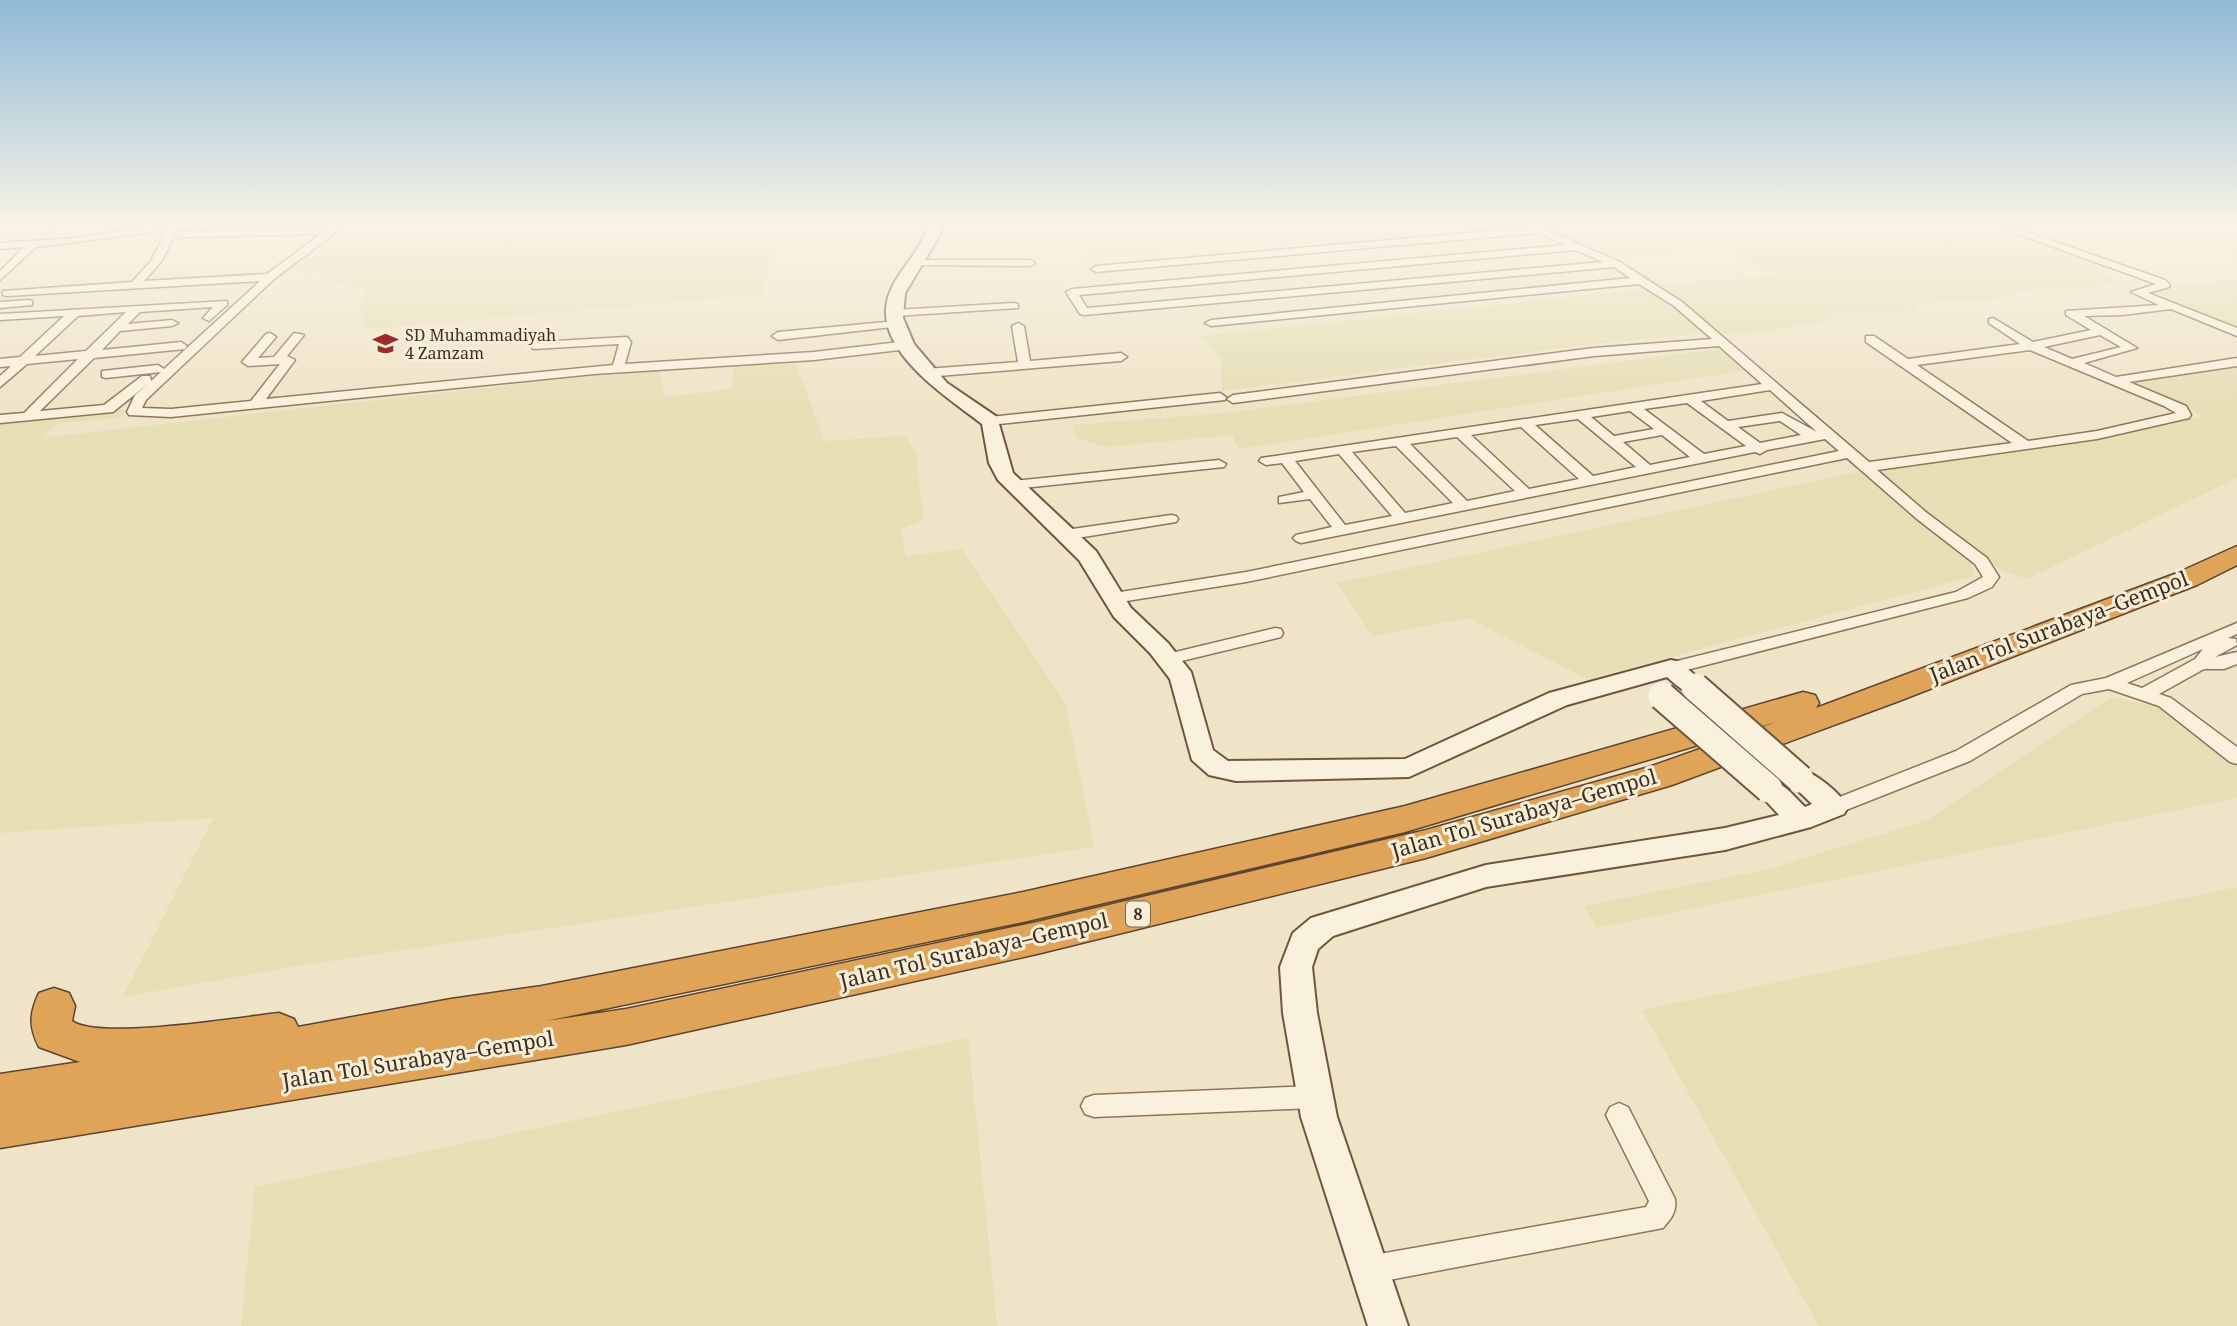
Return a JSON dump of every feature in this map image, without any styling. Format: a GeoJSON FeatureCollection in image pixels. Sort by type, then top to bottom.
{"type":"FeatureCollection","features":[{"type":"Feature","properties":{"kind":"highway","name":"Jalan Tol Surabaya–Gempol"},"geometry":{"type":"LineString","coordinates":[[0,1094],[206,1064],[451,1017],[542,1004],[848,944],[1405,819],[1805,702],[2165,567],[2237,532]]}},
{"type":"Feature","properties":{"kind":"highway","name":"Jalan Tol Surabaya–Gempol"},"geometry":{"type":"LineString","coordinates":[[0,1127],[626,1027],[1050,935],[1426,844],[1660,776],[1900,689],[2187,579],[2237,554]]}},
{"type":"Feature","properties":{"kind":"highway"},"geometry":{"type":"LineString","coordinates":[[54,1006],[51,1021],[54,1034],[62,1041],[83,1047],[140,1046],[451,1017]]}},
{"type":"Feature","properties":{"kind":"main road"},"geometry":{"type":"LineString","coordinates":[[903,285],[897,294],[898,335],[926,373],[990,421],[995,432],[999,466],[1014,485],[1088,556],[1129,621],[1169,659],[1182,678],[1200,754],[1219,768],[1236,772],[1409,768],[1558,699],[1671,668],[1834,807],[1801,820],[1725,839],[1486,876],[1322,927],[1304,942],[1296,967],[1300,1013],[1315,1097],[1388,1326]]}},
{"type":"Feature","properties":{"kind":"main road"},"geometry":{"type":"LineString","coordinates":[[1639,678],[1769,789],[1801,820]]}},
{"type":"Feature","properties":{"kind":"street"},"geometry":{"type":"LineString","coordinates":[[0,293],[111,285]]}},
{"type":"Feature","properties":{"kind":"street"},"geometry":{"type":"LineString","coordinates":[[118,300],[135,285]]}},
{"type":"Feature","properties":{"kind":"street"},"geometry":{"type":"LineString","coordinates":[[255,285],[140,398],[134,412],[147,415],[618,368],[814,356],[1014,306]]}},
{"type":"Feature","properties":{"kind":"street"},"geometry":{"type":"LineString","coordinates":[[1152,285],[1072,292],[1084,312],[1385,285]]}},
{"type":"Feature","properties":{"kind":"street"},"geometry":{"type":"LineString","coordinates":[[1211,323],[1593,285]]}},
{"type":"Feature","properties":{"kind":"street"},"geometry":{"type":"LineString","coordinates":[[1648,285],[1723,342],[1773,386],[1820,436]]}},
{"type":"Feature","properties":{"kind":"street"},"geometry":{"type":"LineString","coordinates":[[2165,285],[2137,292],[2237,332]]}},
{"type":"Feature","properties":{"kind":"street"},"geometry":{"type":"LineString","coordinates":[[0,305],[227,293]]}},
{"type":"Feature","properties":{"kind":"street"},"geometry":{"type":"LineString","coordinates":[[0,317],[223,303],[158,369],[108,408],[0,419]]}},
{"type":"Feature","properties":{"kind":"street"},"geometry":{"type":"LineString","coordinates":[[2074,362],[2130,349],[2070,314],[2170,307]]}},
{"type":"Feature","properties":{"kind":"street"},"geometry":{"type":"LineString","coordinates":[[27,417],[137,308]]}},
{"type":"Feature","properties":{"kind":"street"},"geometry":{"type":"LineString","coordinates":[[0,383],[75,312]]}},
{"type":"Feature","properties":{"kind":"street"},"geometry":{"type":"LineString","coordinates":[[0,330],[15,316]]}},
{"type":"Feature","properties":{"kind":"street"},"geometry":{"type":"LineString","coordinates":[[1866,467],[2146,426],[2185,415],[2181,409],[2169,403],[2031,345],[1993,321]]}},
{"type":"Feature","properties":{"kind":"street"},"geometry":{"type":"LineString","coordinates":[[117,328],[172,323]]}},
{"type":"Feature","properties":{"kind":"street"},"geometry":{"type":"LineString","coordinates":[[1018,326],[1024,364]]}},
{"type":"Feature","properties":{"kind":"street"},"geometry":{"type":"LineString","coordinates":[[1908,363],[2031,345],[2099,331]]}},
{"type":"Feature","properties":{"kind":"street"},"geometry":{"type":"LineString","coordinates":[[778,336],[898,335]]}},
{"type":"Feature","properties":{"kind":"street"},"geometry":{"type":"LineString","coordinates":[[255,405],[289,360],[276,361],[248,362],[268,339],[296,337],[276,361]]}},
{"type":"Feature","properties":{"kind":"street"},"geometry":{"type":"LineString","coordinates":[[537,346],[623,340],[625,342],[618,368]]}},
{"type":"Feature","properties":{"kind":"street"},"geometry":{"type":"LineString","coordinates":[[1870,340],[1908,363],[2025,445]]}},
{"type":"Feature","properties":{"kind":"street"},"geometry":{"type":"LineString","coordinates":[[990,421],[1226,398],[1594,352],[1723,342]]}},
{"type":"Feature","properties":{"kind":"street"},"geometry":{"type":"LineString","coordinates":[[0,363],[181,346]]}},
{"type":"Feature","properties":{"kind":"street"},"geometry":{"type":"LineString","coordinates":[[926,373],[1121,357]]}},
{"type":"Feature","properties":{"kind":"street"},"geometry":{"type":"LineString","coordinates":[[2117,380],[2237,362]]}},
{"type":"Feature","properties":{"kind":"street"},"geometry":{"type":"LineString","coordinates":[[106,374],[158,369]]}},
{"type":"Feature","properties":{"kind":"street"},"geometry":{"type":"LineString","coordinates":[[1266,461],[1773,386]]}},
{"type":"Feature","properties":{"kind":"street"},"geometry":{"type":"LineString","coordinates":[[1689,398],[1760,450]]}},
{"type":"Feature","properties":{"kind":"street"},"geometry":{"type":"LineString","coordinates":[[1632,406],[1703,460]]}},
{"type":"Feature","properties":{"kind":"street"},"geometry":{"type":"LineString","coordinates":[[1580,414],[1649,471]]}},
{"type":"Feature","properties":{"kind":"street"},"geometry":{"type":"LineString","coordinates":[[1671,668],[1918,608],[1986,584],[1990,577],[1981,561],[1922,516],[1849,453],[1820,436],[1782,417],[1726,425]]}},
{"type":"Feature","properties":{"kind":"street"},"geometry":{"type":"LineString","coordinates":[[1523,422],[1591,482]]}},
{"type":"Feature","properties":{"kind":"street"},"geometry":{"type":"LineString","coordinates":[[1612,440],[1665,431]]}},
{"type":"Feature","properties":{"kind":"street"},"geometry":{"type":"LineString","coordinates":[[1460,432],[1526,494]]}},
{"type":"Feature","properties":{"kind":"street"},"geometry":{"type":"LineString","coordinates":[[1301,538],[1760,450],[1820,436]]}},
{"type":"Feature","properties":{"kind":"street"},"geometry":{"type":"LineString","coordinates":[[1399,441],[1464,506]]}},
{"type":"Feature","properties":{"kind":"street"},"geometry":{"type":"LineString","coordinates":[[1342,449],[1401,517]]}},
{"type":"Feature","properties":{"kind":"street"},"geometry":{"type":"LineString","coordinates":[[1114,598],[1304,565],[1849,453]]}},
{"type":"Feature","properties":{"kind":"street"},"geometry":{"type":"LineString","coordinates":[[1286,458],[1341,529]]}},
{"type":"Feature","properties":{"kind":"street"},"geometry":{"type":"LineString","coordinates":[[1014,485],[1219,464]]}},
{"type":"Feature","properties":{"kind":"street"},"geometry":{"type":"LineString","coordinates":[[1284,500],[1314,494]]}},
{"type":"Feature","properties":{"kind":"street"},"geometry":{"type":"LineString","coordinates":[[1065,535],[1171,519]]}},
{"type":"Feature","properties":{"kind":"street"},"geometry":{"type":"LineString","coordinates":[[1834,807],[1963,756],[2077,688],[2110,682],[2237,628]]}},
{"type":"Feature","properties":{"kind":"street"},"geometry":{"type":"LineString","coordinates":[[1169,659],[1275,633]]}},
{"type":"Feature","properties":{"kind":"street"},"geometry":{"type":"LineString","coordinates":[[2146,692],[2201,663],[2210,652],[2232,656],[2237,640]]}},
{"type":"Feature","properties":{"kind":"street"},"geometry":{"type":"LineString","coordinates":[[2110,682],[2146,692],[2177,709],[2237,757]]}},
{"type":"Feature","properties":{"kind":"street"},"geometry":{"type":"LineString","coordinates":[[1094,1106],[1315,1097]]}},
{"type":"Feature","properties":{"kind":"street"},"geometry":{"type":"LineString","coordinates":[[1368,1270],[1653,1219],[1663,1208],[1662,1199],[1619,1115]]}},
{"type":"Feature","properties":{"kind":"shaded area"},"geometry":{"type":"Polygon","coordinates":[[[342,285],[765,285],[762,294],[366,329],[360,306],[367,290],[342,285]]]}},
{"type":"Feature","properties":{"kind":"shaded area"},"geometry":{"type":"Polygon","coordinates":[[[1657,285],[2096,285],[2104,289],[2015,291],[2006,298],[1911,303],[1919,310],[1837,311],[1827,321],[1746,334],[1724,333],[1657,285]]]}},
{"type":"Feature","properties":{"kind":"shaded area"},"geometry":{"type":"Polygon","coordinates":[[[2187,285],[2237,285],[2237,328],[2142,291],[2187,285]]]}},
{"type":"Feature","properties":{"kind":"shaded area"},"geometry":{"type":"Polygon","coordinates":[[[1646,289],[1708,333],[1601,343],[1222,391],[1221,358],[1202,336],[1646,289]]]}},
{"type":"Feature","properties":{"kind":"shaded area"},"geometry":{"type":"Polygon","coordinates":[[[1725,348],[1749,370],[1239,449],[1232,435],[1106,447],[1076,438],[1072,425],[1225,413],[1725,348]]]}},
{"type":"Feature","properties":{"kind":"shaded area"},"geometry":{"type":"Polygon","coordinates":[[[795,360],[824,441],[905,436],[916,453],[923,520],[901,529],[906,556],[962,549],[1066,704],[1094,847],[297,966],[123,997],[213,818],[0,833],[0,421],[125,410],[119,418],[59,423],[43,436],[49,437],[660,368],[664,397],[732,389],[733,364],[795,360]]]}},
{"type":"Feature","properties":{"kind":"shaded area"},"geometry":{"type":"Polygon","coordinates":[[[2237,365],[2237,478],[2027,579],[2000,570],[1974,547],[1916,506],[1879,469],[2076,443],[2203,416],[2129,379],[2237,365]]]}},
{"type":"Feature","properties":{"kind":"shaded area"},"geometry":{"type":"Polygon","coordinates":[[[1858,472],[1971,557],[1974,576],[1587,679],[1468,618],[1372,636],[1337,583],[1858,472]]]}},
{"type":"Feature","properties":{"kind":"shaded area"},"geometry":{"type":"Polygon","coordinates":[[[2111,697],[2167,708],[2237,763],[2237,798],[1597,928],[1584,906],[1770,869],[1927,820],[2111,697]]]}},
{"type":"Feature","properties":{"kind":"shaded area"},"geometry":{"type":"Polygon","coordinates":[[[2237,887],[2237,1326],[1819,1326],[1642,1010],[2237,887]]]}},
{"type":"Feature","properties":{"kind":"shaded area"},"geometry":{"type":"Polygon","coordinates":[[[968,1038],[997,1326],[241,1326],[255,1187],[968,1038]]]}},
{"type":"Feature","properties":{"kind":"place","name":"SD Muhammadiyah 4 Zamzam"},"geometry":{"type":"Point","coordinates":[385,344]}}]}
